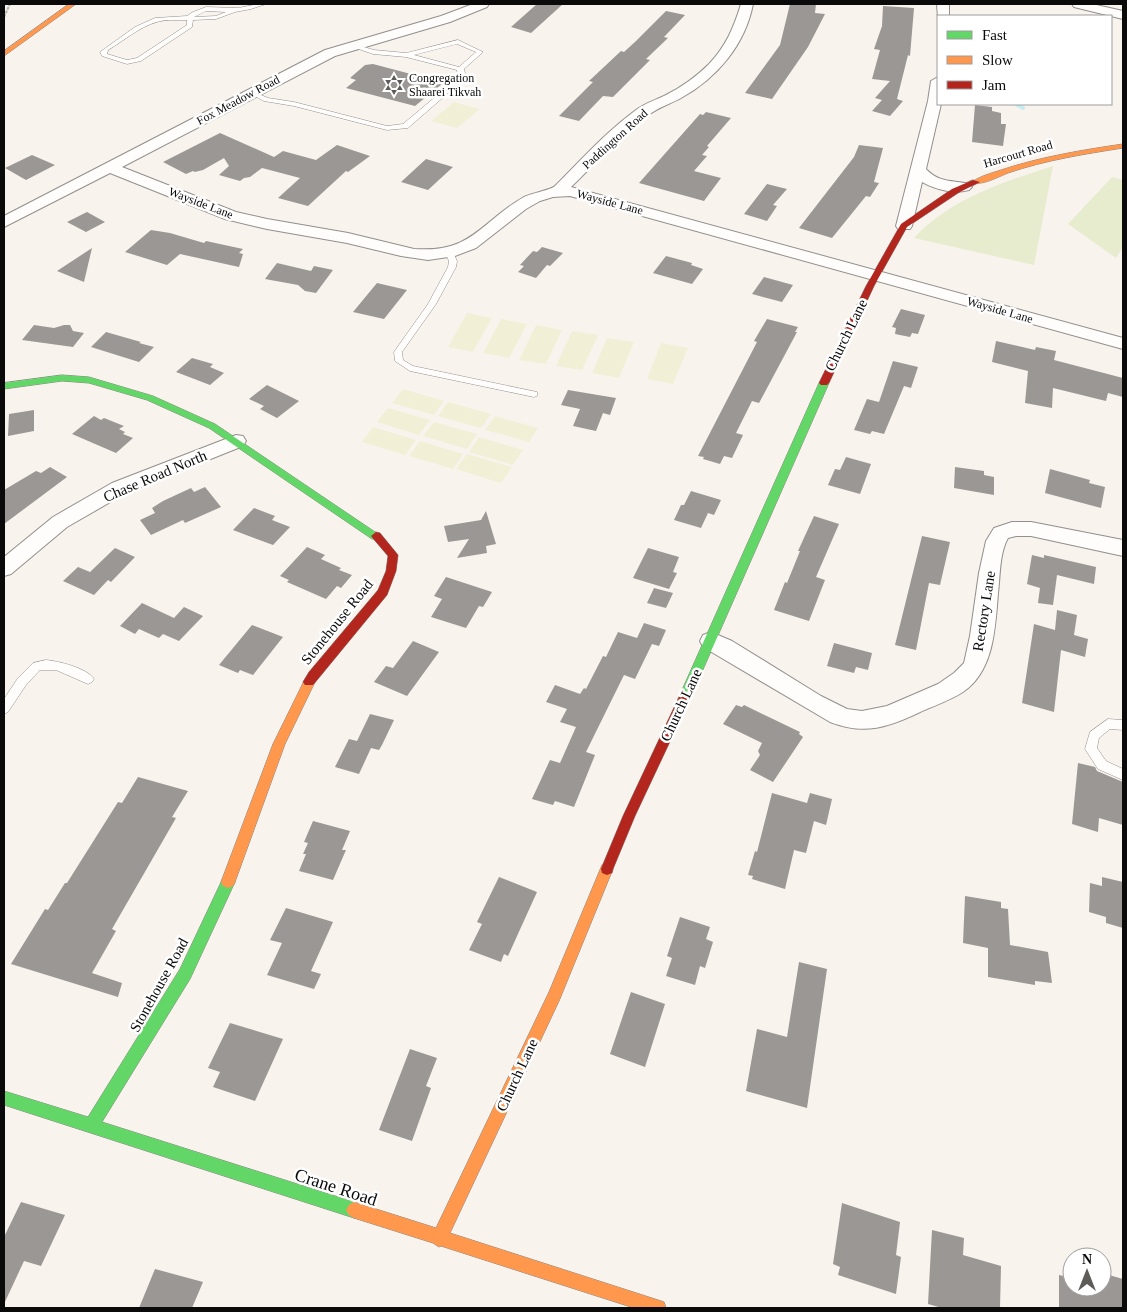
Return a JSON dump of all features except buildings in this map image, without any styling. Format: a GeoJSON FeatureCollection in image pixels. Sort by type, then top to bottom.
{"type":"FeatureCollection","features":[{"type":"Feature","properties":{"kind":"main road"},"geometry":{"type":"LineString","coordinates":[[4,54],[72,5]]}},
{"type":"Feature","properties":{"kind":"main road","name":"Harcourt Road"},"geometry":{"type":"LineString","coordinates":[[904,226],[942,199],[964,187],[1005,170],[1067,154],[1123,146]]}},
{"type":"Feature","properties":{"kind":"main road","name":"Church Lane"},"geometry":{"type":"LineString","coordinates":[[439,1239],[554,996],[629,816],[711,641],[833,362],[870,286],[878,276],[904,226]]}},
{"type":"Feature","properties":{"kind":"main road","name":"Stonehouse Road"},"geometry":{"type":"LineString","coordinates":[[4,386],[62,378],[89,380],[150,398],[212,426],[236,441],[376,536],[393,555],[391,571],[383,592],[313,675],[279,744],[223,897],[184,974],[91,1126]]}},
{"type":"Feature","properties":{"kind":"main road","name":"Crane Road"},"geometry":{"type":"LineString","coordinates":[[4,1098],[652,1307]]}},
{"type":"Feature","properties":{"kind":"street","name":"Fox Meadow Road"},"geometry":{"type":"LineString","coordinates":[[4,222],[309,63],[350,46],[434,23],[483,4]]}},
{"type":"Feature","properties":{"kind":"street","name":"Paddington Road"},"geometry":{"type":"LineString","coordinates":[[561,191],[563,186],[643,112],[702,79],[712,71],[725,55],[734,38],[747,4]]}},
{"type":"Feature","properties":{"kind":"street"},"geometry":{"type":"LineString","coordinates":[[1078,4],[1123,15]]}},
{"type":"Feature","properties":{"kind":"street","name":"Church Lane"},"geometry":{"type":"LineString","coordinates":[[904,226],[937,91]]}},
{"type":"Feature","properties":{"kind":"street","name":"Wayside Lane"},"geometry":{"type":"LineString","coordinates":[[110,167],[196,204],[241,219],[348,238],[401,252],[432,255],[466,247],[480,238],[516,208],[544,195],[561,191],[587,196],[1123,344]]}},
{"type":"Feature","properties":{"kind":"street"},"geometry":{"type":"LineString","coordinates":[[917,169],[924,178],[936,184],[964,187]]}},
{"type":"Feature","properties":{"kind":"street","name":"Chase Road North"},"geometry":{"type":"LineString","coordinates":[[4,568],[60,522],[119,488],[236,441]]}},
{"type":"Feature","properties":{"kind":"street","name":"Rectory Lane"},"geometry":{"type":"LineString","coordinates":[[711,641],[724,647],[823,708],[846,718],[880,718],[898,713],[943,691],[965,677],[974,666],[980,648],[996,538],[1002,533],[1017,529],[1031,529],[1123,548]]}},
{"type":"Feature","properties":{"kind":"lane"},"geometry":{"type":"LineString","coordinates":[[190,17],[190,26],[139,60],[127,62],[104,55],[103,52],[106,49],[156,20],[190,17],[208,18],[227,15],[234,10],[262,4]]}},
{"type":"Feature","properties":{"kind":"lane"},"geometry":{"type":"LineString","coordinates":[[406,55],[458,42],[480,52],[460,69]]}},
{"type":"Feature","properties":{"kind":"lane"},"geometry":{"type":"LineString","coordinates":[[350,46],[373,52],[406,55],[460,69]]}},
{"type":"Feature","properties":{"kind":"lane"},"geometry":{"type":"LineString","coordinates":[[252,94],[266,100],[294,104],[387,128],[398,128],[405,126],[461,79],[460,69]]}},
{"type":"Feature","properties":{"kind":"lane"},"geometry":{"type":"LineString","coordinates":[[450,252],[453,261],[452,267],[432,304],[398,352],[399,361],[410,368],[534,394]]}},
{"type":"Feature","properties":{"kind":"lane"},"geometry":{"type":"LineString","coordinates":[[4,709],[26,674],[44,664],[65,667],[88,679]]}},
{"type":"Feature","properties":{"kind":"lane"},"geometry":{"type":"LineString","coordinates":[[1123,725],[1108,724],[1094,735],[1091,749],[1102,765],[1123,775]]}},
{"type":"Feature","properties":{"kind":"path"},"geometry":{"type":"LineString","coordinates":[[4,17],[10,4]]}},
{"type":"Feature","properties":{"kind":"green space"},"geometry":{"type":"Polygon","coordinates":[[[454,102],[480,109],[457,128],[431,121],[454,102]]]}},
{"type":"Feature","properties":{"kind":"green space"},"geometry":{"type":"Polygon","coordinates":[[[1053,166],[1034,265],[914,238],[928,224],[978,193],[1053,166]]]}},
{"type":"Feature","properties":{"kind":"green space"},"geometry":{"type":"Polygon","coordinates":[[[1112,177],[1123,180],[1123,247],[1116,258],[1068,224],[1112,177]]]}},
{"type":"Feature","properties":{"kind":"green space"},"geometry":{"type":"Polygon","coordinates":[[[467,313],[492,318],[473,352],[448,347],[467,313]]]}},
{"type":"Feature","properties":{"kind":"green space"},"geometry":{"type":"Polygon","coordinates":[[[501,319],[527,324],[509,358],[483,353],[501,319]]]}},
{"type":"Feature","properties":{"kind":"green space"},"geometry":{"type":"Polygon","coordinates":[[[536,325],[562,330],[546,364],[519,360],[536,325]]]}},
{"type":"Feature","properties":{"kind":"green space"},"geometry":{"type":"Polygon","coordinates":[[[572,331],[598,335],[582,370],[556,366],[572,331]]]}},
{"type":"Feature","properties":{"kind":"green space"},"geometry":{"type":"Polygon","coordinates":[[[607,338],[634,342],[619,378],[592,373],[607,338]]]}},
{"type":"Feature","properties":{"kind":"green space"},"geometry":{"type":"Polygon","coordinates":[[[661,343],[688,348],[673,384],[647,379],[661,343]]]}},
{"type":"Feature","properties":{"kind":"green space"},"geometry":{"type":"Polygon","coordinates":[[[403,389],[444,401],[434,415],[392,403],[403,389]]]}},
{"type":"Feature","properties":{"kind":"green space"},"geometry":{"type":"Polygon","coordinates":[[[448,402],[491,414],[481,428],[438,416],[448,402]]]}},
{"type":"Feature","properties":{"kind":"green space"},"geometry":{"type":"Polygon","coordinates":[[[388,408],[430,420],[419,435],[377,422],[388,408]]]}},
{"type":"Feature","properties":{"kind":"green space"},"geometry":{"type":"Polygon","coordinates":[[[495,416],[538,428],[529,442],[485,430],[495,416]]]}},
{"type":"Feature","properties":{"kind":"green space"},"geometry":{"type":"Polygon","coordinates":[[[434,422],[477,434],[467,449],[423,436],[434,422]]]}},
{"type":"Feature","properties":{"kind":"green space"},"geometry":{"type":"Polygon","coordinates":[[[373,427],[416,440],[405,455],[362,442],[373,427]]]}},
{"type":"Feature","properties":{"kind":"green space"},"geometry":{"type":"Polygon","coordinates":[[[479,437],[523,450],[513,465],[469,452],[479,437]]]}},
{"type":"Feature","properties":{"kind":"green space"},"geometry":{"type":"Polygon","coordinates":[[[420,441],[463,454],[453,469],[409,456],[420,441]]]}},
{"type":"Feature","properties":{"kind":"green space"},"geometry":{"type":"Polygon","coordinates":[[[467,454],[512,467],[501,483],[456,469],[467,454]]]}},
{"type":"Feature","properties":{"kind":"waterway"},"geometry":{"type":"LineString","coordinates":[[1018,105],[1023,108]]}},
{"type":"Feature","properties":{"kind":"traffic: fast"},"geometry":{"type":"LineString","coordinates":[[4,386],[62,378],[89,380],[150,398],[212,426],[376,536]]}},
{"type":"Feature","properties":{"kind":"traffic: fast"},"geometry":{"type":"LineString","coordinates":[[684,699],[824,383]]}},
{"type":"Feature","properties":{"kind":"traffic: fast"},"geometry":{"type":"LineString","coordinates":[[91,1126],[185,974],[228,882]]}},
{"type":"Feature","properties":{"kind":"traffic: fast"},"geometry":{"type":"LineString","coordinates":[[4,1098],[354,1210]]}},
{"type":"Feature","properties":{"kind":"traffic: slow"},"geometry":{"type":"LineString","coordinates":[[4,54],[73,4]]}},
{"type":"Feature","properties":{"kind":"traffic: slow"},"geometry":{"type":"LineString","coordinates":[[976,182],[1048,159],[1123,146]]}},
{"type":"Feature","properties":{"kind":"traffic: slow"},"geometry":{"type":"LineString","coordinates":[[228,882],[279,744],[309,682]]}},
{"type":"Feature","properties":{"kind":"traffic: slow"},"geometry":{"type":"LineString","coordinates":[[439,1239],[554,996],[607,869]]}},
{"type":"Feature","properties":{"kind":"traffic: slow"},"geometry":{"type":"LineString","coordinates":[[354,1210],[658,1308]]}},
{"type":"Feature","properties":{"kind":"traffic: jam"},"geometry":{"type":"LineString","coordinates":[[824,383],[870,286],[904,226],[955,191],[976,182]]}},
{"type":"Feature","properties":{"kind":"traffic: jam"},"geometry":{"type":"LineString","coordinates":[[309,682],[383,592],[391,571],[393,555],[376,536]]}},
{"type":"Feature","properties":{"kind":"traffic: jam"},"geometry":{"type":"LineString","coordinates":[[607,869],[629,816],[684,699]]}},
{"type":"Feature","properties":{"kind":"place","name":"Congregation Shaarei Tikvah"},"geometry":{"type":"Point","coordinates":[394,85]}}]}
